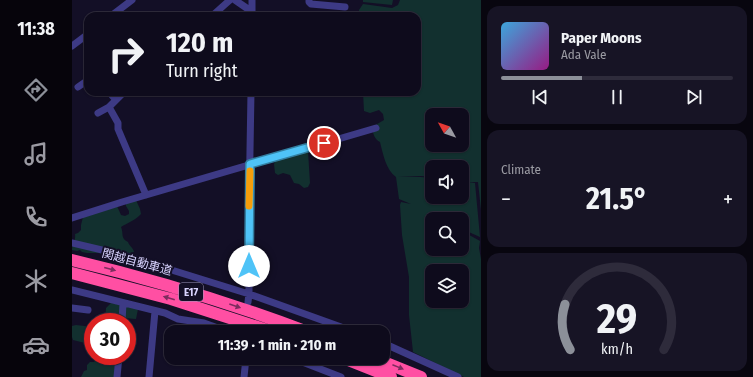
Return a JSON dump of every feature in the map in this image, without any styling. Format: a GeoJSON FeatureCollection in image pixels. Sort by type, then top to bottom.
{"type":"FeatureCollection","features":[{"type":"Feature","properties":{"kind":"highway","name":"関越自動車道"},"geometry":{"type":"LineString","coordinates":[[72,260],[175,286],[290,325]]}},
{"type":"Feature","properties":{"kind":"highway","name":"E17"},"geometry":{"type":"LineString","coordinates":[[72,273],[171,299],[251,325]]}},
{"type":"Feature","properties":{"kind":"highway"},"geometry":{"type":"LineString","coordinates":[[390,364],[422,377]]}},
{"type":"Feature","properties":{"kind":"highway"},"geometry":{"type":"LineString","coordinates":[[361,365],[391,377]]}},
{"type":"Feature","properties":{"kind":"street"},"geometry":{"type":"LineString","coordinates":[[116,12],[132,0]]}},
{"type":"Feature","properties":{"kind":"street"},"geometry":{"type":"LineString","coordinates":[[216,12],[230,0]]}},
{"type":"Feature","properties":{"kind":"street"},"geometry":{"type":"LineString","coordinates":[[235,0],[251,12]]}},
{"type":"Feature","properties":{"kind":"street"},"geometry":{"type":"LineString","coordinates":[[252,0],[252,12]]}},
{"type":"Feature","properties":{"kind":"street"},"geometry":{"type":"LineString","coordinates":[[310,0],[309,2],[311,4],[345,8]]}},
{"type":"Feature","properties":{"kind":"street"},"geometry":{"type":"LineString","coordinates":[[72,46],[84,37]]}},
{"type":"Feature","properties":{"kind":"street"},"geometry":{"type":"LineString","coordinates":[[78,87],[84,83]]}},
{"type":"Feature","properties":{"kind":"street"},"geometry":{"type":"LineString","coordinates":[[112,96],[116,100]]}},
{"type":"Feature","properties":{"kind":"street"},"geometry":{"type":"LineString","coordinates":[[98,113],[109,107],[120,96]]}},
{"type":"Feature","properties":{"kind":"street"},"geometry":{"type":"LineString","coordinates":[[248,302],[251,96]]}},
{"type":"Feature","properties":{"kind":"street"},"geometry":{"type":"LineString","coordinates":[[109,107],[118,124],[118,129],[146,195]]}},
{"type":"Feature","properties":{"kind":"street"},"geometry":{"type":"LineString","coordinates":[[72,218],[250,164],[376,128]]}},
{"type":"Feature","properties":{"kind":"street"},"geometry":{"type":"LineString","coordinates":[[72,243],[123,255],[249,294],[335,325]]}},
{"type":"Feature","properties":{"kind":"street"},"geometry":{"type":"LineString","coordinates":[[72,290],[166,313],[178,319],[210,325]]}},
{"type":"Feature","properties":{"kind":"street"},"geometry":{"type":"LineString","coordinates":[[122,313],[123,303]]}},
{"type":"Feature","properties":{"kind":"street"},"geometry":{"type":"LineString","coordinates":[[72,308],[88,310]]}},
{"type":"Feature","properties":{"kind":"street"},"geometry":{"type":"LineString","coordinates":[[149,377],[155,311]]}},
{"type":"Feature","properties":{"kind":"street"},"geometry":{"type":"LineString","coordinates":[[390,346],[458,377]]}},
{"type":"Feature","properties":{"kind":"street"},"geometry":{"type":"LineString","coordinates":[[117,377],[118,365]]}},
{"type":"Feature","properties":{"kind":"street"},"geometry":{"type":"LineString","coordinates":[[244,377],[245,365]]}},
{"type":"Feature","properties":{"kind":"street"},"geometry":{"type":"LineString","coordinates":[[310,365],[341,377]]}},
{"type":"Feature","properties":{"kind":"green space"},"geometry":{"type":"Polygon","coordinates":[[[363,0],[393,0],[392,5],[363,2],[363,0]]]}},
{"type":"Feature","properties":{"kind":"green space"},"geometry":{"type":"Polygon","coordinates":[[[400,0],[481,0],[481,210],[478,182],[469,182],[469,160],[425,160],[425,176],[398,177],[425,177],[425,204],[469,204],[469,182],[475,183],[480,237],[469,232],[469,212],[425,212],[425,256],[469,256],[469,235],[480,241],[481,377],[464,377],[413,352],[409,315],[409,277],[402,235],[400,205],[401,202],[411,204],[399,199],[396,177],[387,166],[380,142],[373,134],[372,127],[384,120],[383,114],[379,110],[370,113],[364,111],[363,96],[421,96],[421,12],[359,12],[363,4],[392,8],[398,5],[400,0]]]}},
{"type":"Feature","properties":{"kind":"green space"},"geometry":{"type":"Polygon","coordinates":[[[308,151],[310,183],[308,187],[304,188],[299,184],[294,183],[290,175],[283,173],[278,175],[275,173],[274,164],[277,158],[308,151]]]}},
{"type":"Feature","properties":{"kind":"green space"},"geometry":{"type":"Polygon","coordinates":[[[136,200],[141,214],[134,220],[121,227],[123,237],[134,252],[123,252],[115,256],[72,250],[75,234],[81,230],[83,217],[117,206],[121,215],[125,216],[129,214],[126,202],[136,200]]]}},
{"type":"Feature","properties":{"kind":"green space"},"geometry":{"type":"Polygon","coordinates":[[[111,303],[121,305],[121,313],[106,313],[106,308],[111,303]]]}},
{"type":"Feature","properties":{"kind":"green space"},"geometry":{"type":"Polygon","coordinates":[[[125,305],[138,309],[136,319],[136,313],[124,313],[125,305]]]}},
{"type":"Feature","properties":{"kind":"green space"},"geometry":{"type":"Polygon","coordinates":[[[72,326],[84,326],[84,343],[73,340],[72,326]]]}},
{"type":"Feature","properties":{"kind":"green space"},"geometry":{"type":"Polygon","coordinates":[[[87,365],[115,365],[114,377],[81,377],[84,371],[87,370],[87,365]]]}},
{"type":"Feature","properties":{"kind":"slow traffic"},"geometry":{"type":"LineString","coordinates":[[249,206],[250,171]]}},
{"type":"Feature","properties":{"kind":"route"},"geometry":{"type":"LineString","coordinates":[[249,266],[250,164],[324,143]]}}]}
